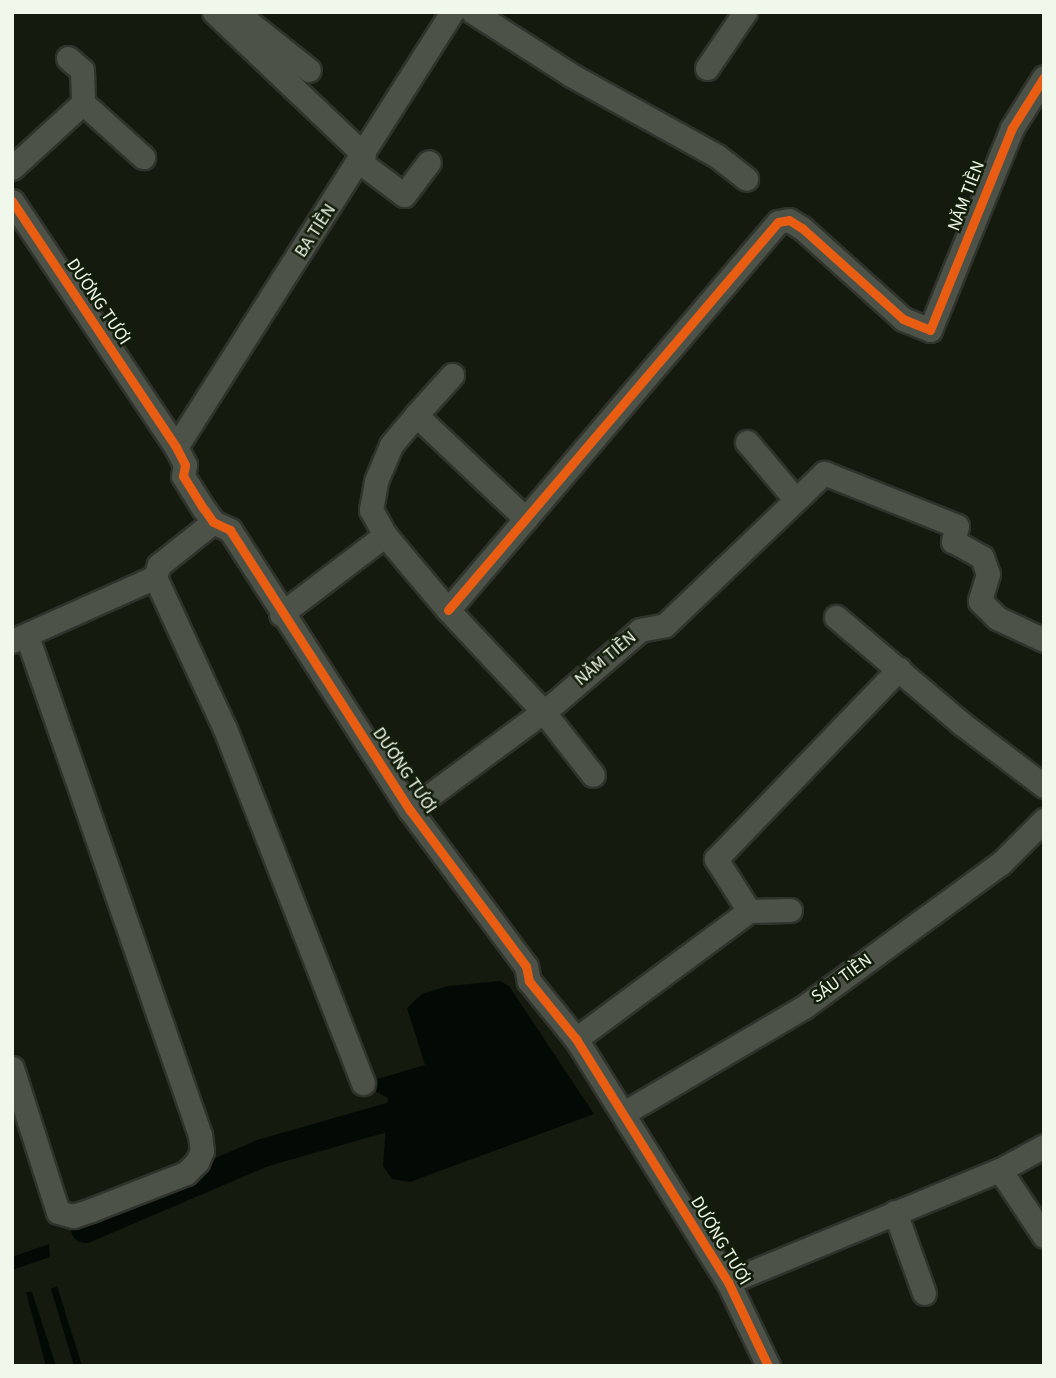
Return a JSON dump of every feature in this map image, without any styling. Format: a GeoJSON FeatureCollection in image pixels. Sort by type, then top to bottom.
{"type":"FeatureCollection","features":[{"type":"Feature","properties":{"kind":"street"},"geometry":{"type":"LineString","coordinates":[[214,12],[362,158],[404,195],[429,162]]}},
{"type":"Feature","properties":{"kind":"street"},"geometry":{"type":"LineString","coordinates":[[236,12],[309,71]]}},
{"type":"Feature","properties":{"kind":"street","name":"BA TIỀN"},"geometry":{"type":"LineString","coordinates":[[176,447],[362,158],[452,12]]}},
{"type":"Feature","properties":{"kind":"street"},"geometry":{"type":"LineString","coordinates":[[473,12],[571,75],[717,156],[746,179]]}},
{"type":"Feature","properties":{"kind":"street"},"geometry":{"type":"LineString","coordinates":[[707,68],[744,12]]}},
{"type":"Feature","properties":{"kind":"street"},"geometry":{"type":"LineString","coordinates":[[68,58],[82,70],[83,103],[143,157]]}},
{"type":"Feature","properties":{"kind":"street","name":"NĂM TIỀN"},"geometry":{"type":"LineString","coordinates":[[526,519],[778,222],[789,220],[802,228],[903,319],[930,330],[1012,128],[1044,77]]}},
{"type":"Feature","properties":{"kind":"street"},"geometry":{"type":"LineString","coordinates":[[12,167],[83,103]]}},
{"type":"Feature","properties":{"kind":"street","name":"DƯƠNG TƯƠI"},"geometry":{"type":"LineString","coordinates":[[12,201],[176,447],[185,465],[183,476],[213,522],[230,530],[281,614],[410,810],[526,966],[529,981],[576,1039],[728,1282],[768,1366]]}},
{"type":"Feature","properties":{"kind":"street"},"geometry":{"type":"LineString","coordinates":[[452,375],[391,445],[376,481],[372,510],[385,535],[448,610],[543,710],[593,775]]}},
{"type":"Feature","properties":{"kind":"street"},"geometry":{"type":"LineString","coordinates":[[416,415],[526,519],[448,610]]}},
{"type":"Feature","properties":{"kind":"street"},"geometry":{"type":"LineString","coordinates":[[747,442],[795,499]]}},
{"type":"Feature","properties":{"kind":"street","name":"NĂM TIỀN"},"geometry":{"type":"LineString","coordinates":[[410,810],[543,710],[640,630],[665,625],[824,473],[957,526],[953,541],[982,557],[988,574],[980,601],[997,618],[1044,640]]}},
{"type":"Feature","properties":{"kind":"street"},"geometry":{"type":"LineString","coordinates":[[213,522],[159,565],[155,577],[225,729],[363,1083]]}},
{"type":"Feature","properties":{"kind":"street"},"geometry":{"type":"LineString","coordinates":[[281,614],[385,535]]}},
{"type":"Feature","properties":{"kind":"street"},"geometry":{"type":"LineString","coordinates":[[12,1068],[58,1212],[73,1216],[186,1173],[202,1151],[17,636],[155,577]]}},
{"type":"Feature","properties":{"kind":"street"},"geometry":{"type":"LineString","coordinates":[[836,617],[961,723],[1044,786]]}},
{"type":"Feature","properties":{"kind":"street"},"geometry":{"type":"LineString","coordinates":[[749,911],[716,859],[899,669]]}},
{"type":"Feature","properties":{"kind":"street","name":"SÁU TIỀN"},"geometry":{"type":"LineString","coordinates":[[624,1113],[804,1007],[1000,863],[1044,820]]}},
{"type":"Feature","properties":{"kind":"street"},"geometry":{"type":"LineString","coordinates":[[576,1039],[749,911],[790,910]]}},
{"type":"Feature","properties":{"kind":"street"},"geometry":{"type":"LineString","coordinates":[[728,1282],[1000,1170],[1044,1146]]}},
{"type":"Feature","properties":{"kind":"street"},"geometry":{"type":"LineString","coordinates":[[1000,1170],[1044,1236]]}},
{"type":"Feature","properties":{"kind":"street"},"geometry":{"type":"LineString","coordinates":[[895,1212],[924,1293]]}},
{"type":"Feature","properties":{"kind":"shaded area"},"geometry":{"type":"Polygon","coordinates":[[[500,981],[509,986],[594,1114],[410,1182],[392,1179],[383,1166],[388,1098],[375,1091],[374,1080],[425,1065],[407,1008],[422,994],[448,986],[500,981]]]}},
{"type":"Feature","properties":{"kind":"shaded area"},"geometry":{"type":"Polygon","coordinates":[[[49,1244],[50,1257],[12,1270],[12,1257],[49,1244]]]}},
{"type":"Feature","properties":{"kind":"shaded area"},"geometry":{"type":"Polygon","coordinates":[[[57,1286],[82,1366],[74,1366],[51,1289],[57,1286]]]}},
{"type":"Feature","properties":{"kind":"shaded area"},"geometry":{"type":"Polygon","coordinates":[[[26,1292],[32,1292],[56,1366],[46,1366],[26,1292]]]}},
{"type":"Feature","properties":{"kind":"waterway"},"geometry":{"type":"LineString","coordinates":[[85,1229],[263,1153],[423,1107]]}},
{"type":"Feature","properties":{"kind":"cycle path"},"geometry":{"type":"LineString","coordinates":[[448,610],[778,222],[789,220],[802,228],[903,319],[930,330],[1012,128],[1044,77]]}},
{"type":"Feature","properties":{"kind":"cycle path"},"geometry":{"type":"LineString","coordinates":[[12,201],[176,447],[185,465],[183,476],[204,509],[213,522],[230,530],[410,810],[526,966],[529,981],[576,1039],[728,1282],[768,1366]]}}]}
